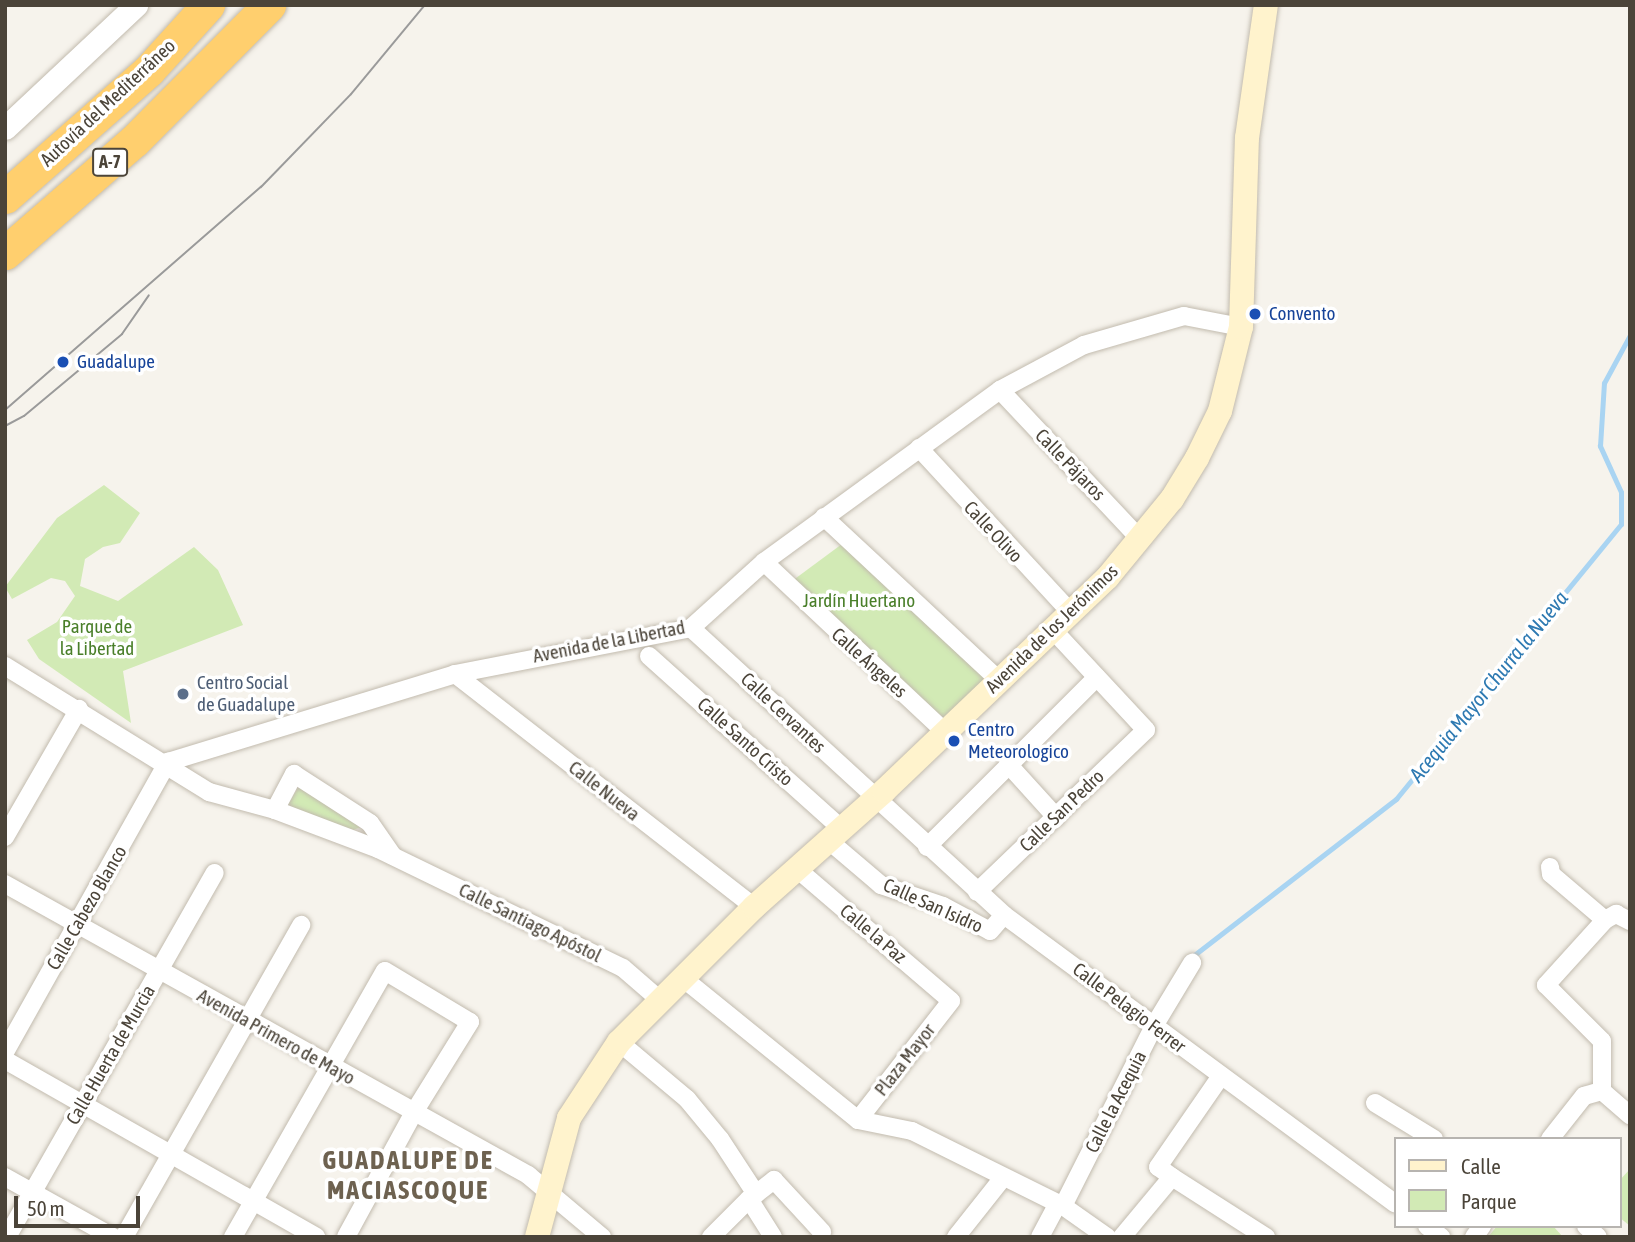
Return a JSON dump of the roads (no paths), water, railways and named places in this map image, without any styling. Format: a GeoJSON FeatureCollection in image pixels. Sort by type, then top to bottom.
{"type":"FeatureCollection","features":[{"type":"Feature","properties":{"kind":"highway","name":"Autovía del Mediterráneo"},"geometry":{"type":"LineString","coordinates":[[5,197],[149,70],[210,5]]}},
{"type":"Feature","properties":{"kind":"highway","name":"A-7"},"geometry":{"type":"LineString","coordinates":[[5,253],[144,132],[269,5]]}},
{"type":"Feature","properties":{"kind":"main road","name":"Avenida de los Jerónimos"},"geometry":{"type":"LineString","coordinates":[[537,1237],[547,1188],[569,1118],[619,1041],[754,907],[875,799],[1062,622],[1142,540],[1197,458],[1220,411],[1241,327],[1247,138],[1266,5]]}},
{"type":"Feature","properties":{"kind":"street"},"geometry":{"type":"LineString","coordinates":[[5,128],[136,5]]}},
{"type":"Feature","properties":{"kind":"street","name":"Avenida de la Libertad"},"geometry":{"type":"LineString","coordinates":[[167,762],[455,674],[691,628],[764,562],[1000,390],[1084,345],[1184,316],[1241,327]]}},
{"type":"Feature","properties":{"kind":"street","name":"Calle Pájaros"},"geometry":{"type":"LineString","coordinates":[[1000,390],[1142,540]]}},
{"type":"Feature","properties":{"kind":"street","name":"Calle Olivo"},"geometry":{"type":"LineString","coordinates":[[919,448],[1062,622],[1097,677],[1146,730]]}},
{"type":"Feature","properties":{"kind":"street"},"geometry":{"type":"LineString","coordinates":[[824,517],[999,680]]}},
{"type":"Feature","properties":{"kind":"street","name":"Calle Ángeles"},"geometry":{"type":"LineString","coordinates":[[764,562],[945,732]]}},
{"type":"Feature","properties":{"kind":"street","name":"Calle Cervantes"},"geometry":{"type":"LineString","coordinates":[[691,628],[875,799]]}},
{"type":"Feature","properties":{"kind":"street","name":"Calle Santo Cristo"},"geometry":{"type":"LineString","coordinates":[[649,656],[834,834]]}},
{"type":"Feature","properties":{"kind":"street"},"geometry":{"type":"LineString","coordinates":[[5,666],[167,762]]}},
{"type":"Feature","properties":{"kind":"street","name":"Calle Nueva"},"geometry":{"type":"LineString","coordinates":[[455,674],[754,907]]}},
{"type":"Feature","properties":{"kind":"street"},"geometry":{"type":"LineString","coordinates":[[926,847],[1097,677]]}},
{"type":"Feature","properties":{"kind":"street"},"geometry":{"type":"LineString","coordinates":[[5,837],[79,709]]}},
{"type":"Feature","properties":{"kind":"street","name":"Calle San Pedro"},"geometry":{"type":"LineString","coordinates":[[977,892],[1146,730]]}},
{"type":"Feature","properties":{"kind":"street","name":"Calle Santiago Apóstol"},"geometry":{"type":"LineString","coordinates":[[167,762],[209,792],[275,810],[394,857],[623,968],[660,1000]]}},
{"type":"Feature","properties":{"kind":"street","name":"Calle Cabezo Blanco"},"geometry":{"type":"LineString","coordinates":[[5,1052],[167,762]]}},
{"type":"Feature","properties":{"kind":"street"},"geometry":{"type":"LineString","coordinates":[[1007,764],[1056,817]]}},
{"type":"Feature","properties":{"kind":"street","name":"Calle Santiago Apóstol"},"geometry":{"type":"LineString","coordinates":[[275,810],[294,774],[370,822],[394,857]]}},
{"type":"Feature","properties":{"kind":"street","name":"Calle Pelagio Ferrer"},"geometry":{"type":"LineString","coordinates":[[875,799],[1004,915],[1394,1202]]}},
{"type":"Feature","properties":{"kind":"street","name":"Calle San Isidro"},"geometry":{"type":"LineString","coordinates":[[834,834],[881,885],[943,906],[990,932],[1004,915]]}},
{"type":"Feature","properties":{"kind":"street"},"geometry":{"type":"LineString","coordinates":[[1550,867],[1551,874],[1605,920]]}},
{"type":"Feature","properties":{"kind":"street","name":"Calle la Paz"},"geometry":{"type":"LineString","coordinates":[[796,868],[951,1001]]}},
{"type":"Feature","properties":{"kind":"street","name":"Calle Huerta de Murcia"},"geometry":{"type":"LineString","coordinates":[[7,1237],[215,873]]}},
{"type":"Feature","properties":{"kind":"street","name":"Avenida Primero de Mayo"},"geometry":{"type":"LineString","coordinates":[[5,884],[547,1188],[602,1237]]}},
{"type":"Feature","properties":{"kind":"street"},"geometry":{"type":"LineString","coordinates":[[1630,921],[1616,914],[1605,920],[1546,985],[1602,1041],[1602,1091],[1630,1115]]}},
{"type":"Feature","properties":{"kind":"street"},"geometry":{"type":"LineString","coordinates":[[124,1237],[301,925]]}},
{"type":"Feature","properties":{"kind":"street","name":"Calle la Acequia"},"geometry":{"type":"LineString","coordinates":[[1040,1237],[1060,1205],[1154,1026],[1192,963]]}},
{"type":"Feature","properties":{"kind":"street"},"geometry":{"type":"LineString","coordinates":[[233,1237],[385,971],[470,1022],[413,1114],[346,1237]]}},
{"type":"Feature","properties":{"kind":"street"},"geometry":{"type":"LineString","coordinates":[[684,979],[858,1120],[912,1131],[1002,1179],[1060,1205],[1107,1237]]}},
{"type":"Feature","properties":{"kind":"street","name":"Plaza Mayor"},"geometry":{"type":"LineString","coordinates":[[858,1120],[951,1001]]}},
{"type":"Feature","properties":{"kind":"street"},"geometry":{"type":"LineString","coordinates":[[619,1041],[687,1098],[720,1139],[773,1237]]}},
{"type":"Feature","properties":{"kind":"street"},"geometry":{"type":"LineString","coordinates":[[5,1060],[316,1237]]}},
{"type":"Feature","properties":{"kind":"street"},"geometry":{"type":"LineString","coordinates":[[1221,1076],[1158,1167],[1266,1237]]}},
{"type":"Feature","properties":{"kind":"street"},"geometry":{"type":"LineString","coordinates":[[1552,1137],[1584,1096],[1602,1091]]}},
{"type":"Feature","properties":{"kind":"street"},"geometry":{"type":"LineString","coordinates":[[1376,1103],[1431,1137]]}},
{"type":"Feature","properties":{"kind":"street"},"geometry":{"type":"LineString","coordinates":[[5,1177],[113,1237]]}},
{"type":"Feature","properties":{"kind":"street"},"geometry":{"type":"LineString","coordinates":[[1122,1237],[1172,1177]]}},
{"type":"Feature","properties":{"kind":"street"},"geometry":{"type":"LineString","coordinates":[[956,1237],[1002,1179]]}},
{"type":"Feature","properties":{"kind":"street"},"geometry":{"type":"LineString","coordinates":[[711,1237],[752,1196],[774,1180],[822,1232]]}},
{"type":"Feature","properties":{"kind":"waterway","name":"Acequia Mayor Churra la Nueva"},"geometry":{"type":"LineString","coordinates":[[1189,959],[1396,799],[1621,524],[1621,492],[1600,446],[1604,383],[1630,335]]}},
{"type":"Feature","properties":{"kind":"tram line"},"geometry":{"type":"LineString","coordinates":[[5,410],[261,187],[351,94],[425,5]]}},
{"type":"Feature","properties":{"kind":"tram line"},"geometry":{"type":"LineString","coordinates":[[5,426],[24,416],[122,334],[149,295]]}},
{"type":"Feature","properties":{"kind":"place","name":"Convento"},"geometry":{"type":"Point","coordinates":[1255,314]}},
{"type":"Feature","properties":{"kind":"place","name":"Guadalupe"},"geometry":{"type":"Point","coordinates":[63,362]}},
{"type":"Feature","properties":{"kind":"place","name":"Centro Social de Guadalupe"},"geometry":{"type":"Point","coordinates":[183,694]}},
{"type":"Feature","properties":{"kind":"place","name":"Centro Meteorologico"},"geometry":{"type":"Point","coordinates":[954,741]}},
{"type":"Feature","properties":{"kind":"district","name":"GUADALUPE DE MACIASCOQUE"},"geometry":{"type":"Point","coordinates":[408,1176]}},
{"type":"Feature","properties":{"kind":"park label","name":"Jardín Huertano"},"geometry":{"type":"Point","coordinates":[859,601]}},
{"type":"Feature","properties":{"kind":"park label","name":"Parque de la Libertad"},"geometry":{"type":"Point","coordinates":[97,638]}}]}
